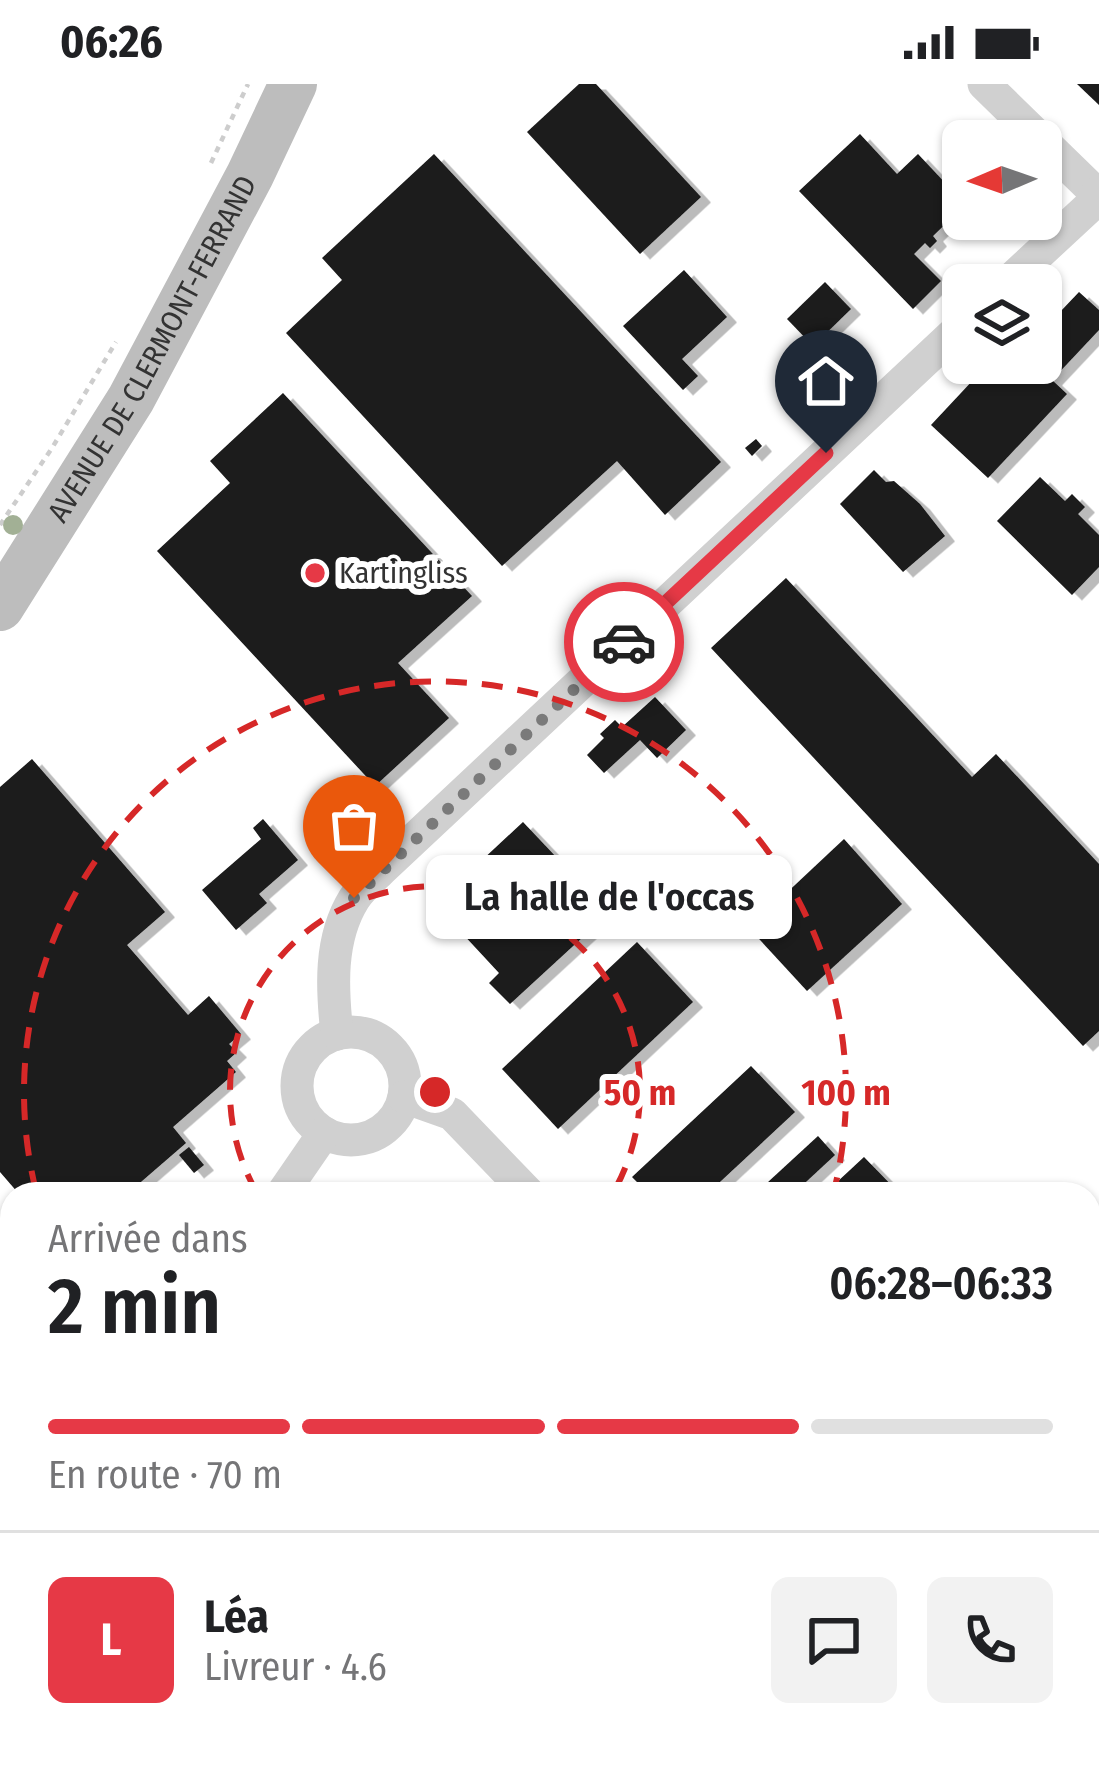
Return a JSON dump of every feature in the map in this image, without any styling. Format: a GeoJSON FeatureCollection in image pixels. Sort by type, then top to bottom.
{"type":"FeatureCollection","features":[{"type":"Feature","properties":{"kind":"street","name":"AVENUE DE CLERMONT-FERRAND"},"geometry":{"type":"LineString","coordinates":[[0,607],[131,399],[293,84]]}},
{"type":"Feature","properties":{"kind":"street"},"geometry":{"type":"LineString","coordinates":[[984,84],[1098,195],[1028,264]]}},
{"type":"Feature","properties":{"kind":"street"},"geometry":{"type":"LineString","coordinates":[[337,1034],[332,983],[337,941],[354,898],[942,345]]}},
{"type":"Feature","properties":{"kind":"street"},"geometry":{"type":"LineString","coordinates":[[355,1032],[373,1036],[400,1061],[404,1097],[388,1126],[373,1136],[340,1139],[310,1121],[297,1088],[300,1070],[321,1041],[355,1032]]}},
{"type":"Feature","properties":{"kind":"street"},"geometry":{"type":"LineString","coordinates":[[404,1097],[452,1114],[517,1182]]}},
{"type":"Feature","properties":{"kind":"street"},"geometry":{"type":"LineString","coordinates":[[290,1182],[324,1132]]}},
{"type":"Feature","properties":{"kind":"path"},"geometry":{"type":"LineString","coordinates":[[210,165],[248,84]]}},
{"type":"Feature","properties":{"kind":"path"},"geometry":{"type":"LineString","coordinates":[[0,525],[118,338]]}},
{"type":"Feature","properties":{"kind":"building"},"geometry":{"type":"Polygon","coordinates":[[[579,84],[596,84],[701,197],[640,254],[527,132],[579,84]]]}},
{"type":"Feature","properties":{"kind":"building"},"geometry":{"type":"Polygon","coordinates":[[[1077,84],[1099,84],[1099,105],[1077,84]]]}},
{"type":"Feature","properties":{"kind":"building"},"geometry":{"type":"Polygon","coordinates":[[[860,134],[897,174],[918,154],[942,180],[942,227],[930,248],[925,243],[914,254],[941,281],[913,309],[799,191],[860,134]]]}},
{"type":"Feature","properties":{"kind":"building"},"geometry":{"type":"Polygon","coordinates":[[[434,154],[721,462],[665,515],[617,461],[502,566],[286,333],[342,280],[322,258],[434,154]]]}},
{"type":"Feature","properties":{"kind":"building"},"geometry":{"type":"Polygon","coordinates":[[[684,270],[727,317],[682,359],[698,376],[683,390],[623,326],[684,270]]]}},
{"type":"Feature","properties":{"kind":"building"},"geometry":{"type":"Polygon","coordinates":[[[825,282],[851,309],[813,346],[787,319],[825,282]]]}},
{"type":"Feature","properties":{"kind":"building"},"geometry":{"type":"Polygon","coordinates":[[[1079,292],[1099,310],[1099,330],[1062,369],[1062,310],[1079,292]]]}},
{"type":"Feature","properties":{"kind":"building"},"geometry":{"type":"Polygon","coordinates":[[[969,384],[1056,384],[1067,394],[988,478],[931,425],[969,384]]]}},
{"type":"Feature","properties":{"kind":"building","name":"Kartingliss"},"geometry":{"type":"Polygon","coordinates":[[[283,393],[472,596],[398,663],[449,718],[375,786],[157,551],[230,483],[210,461],[283,393]]]}},
{"type":"Feature","properties":{"kind":"building"},"geometry":{"type":"Polygon","coordinates":[[[756,439],[762,446],[752,456],[745,448],[756,439]]]}},
{"type":"Feature","properties":{"kind":"building"},"geometry":{"type":"Polygon","coordinates":[[[874,470],[920,504],[945,536],[903,572],[840,504],[874,470]]]}},
{"type":"Feature","properties":{"kind":"building"},"geometry":{"type":"Polygon","coordinates":[[[1040,477],[1065,501],[1072,494],[1085,507],[1078,514],[1099,535],[1099,567],[1072,595],[997,521],[1040,477]]]}},
{"type":"Feature","properties":{"kind":"building"},"geometry":{"type":"Polygon","coordinates":[[[786,578],[972,777],[996,754],[1099,864],[1099,1031],[1083,1046],[711,648],[786,578]]]}},
{"type":"Feature","properties":{"kind":"building"},"geometry":{"type":"Polygon","coordinates":[[[655,697],[686,730],[657,758],[640,740],[604,773],[587,755],[604,738],[600,734],[615,720],[622,727],[655,697]]]}},
{"type":"Feature","properties":{"kind":"building"},"geometry":{"type":"Polygon","coordinates":[[[32,759],[165,912],[127,945],[188,1015],[209,996],[241,1034],[229,1044],[237,1052],[227,1061],[236,1072],[173,1127],[186,1143],[141,1182],[9,1182],[0,1172],[0,787],[32,759]]]}},
{"type":"Feature","properties":{"kind":"building"},"geometry":{"type":"Polygon","coordinates":[[[263,819],[298,860],[259,894],[267,903],[236,930],[202,890],[261,839],[253,828],[263,819]]]}},
{"type":"Feature","properties":{"kind":"building"},"geometry":{"type":"Polygon","coordinates":[[[523,822],[609,913],[510,1004],[489,983],[499,973],[435,904],[523,822]]]}},
{"type":"Feature","properties":{"kind":"building"},"geometry":{"type":"Polygon","coordinates":[[[844,839],[902,904],[807,991],[749,928],[844,839]]]}},
{"type":"Feature","properties":{"kind":"building"},"geometry":{"type":"Polygon","coordinates":[[[637,942],[693,1002],[558,1129],[502,1069],[637,942]]]}},
{"type":"Feature","properties":{"kind":"building"},"geometry":{"type":"Polygon","coordinates":[[[751,1066],[795,1112],[720,1182],[637,1182],[632,1177],[751,1066]]]}},
{"type":"Feature","properties":{"kind":"building"},"geometry":{"type":"Polygon","coordinates":[[[818,1136],[835,1155],[806,1182],[768,1182],[818,1136]]]}},
{"type":"Feature","properties":{"kind":"building"},"geometry":{"type":"Polygon","coordinates":[[[189,1147],[204,1165],[194,1173],[179,1155],[189,1147]]]}},
{"type":"Feature","properties":{"kind":"building"},"geometry":{"type":"Polygon","coordinates":[[[864,1157],[888,1182],[837,1182],[864,1157]]]}},
{"type":"Feature","properties":{"kind":"way so far"},"geometry":{"type":"LineString","coordinates":[[354,898],[624,642]]}},
{"type":"Feature","properties":{"kind":"place","name":"Kartingliss"},"geometry":{"type":"Point","coordinates":[315,573]}},
{"type":"Feature","properties":{"kind":"place","name":"La halle de l'occas"},"geometry":{"type":"Point","coordinates":[354,898]}},
{"type":"Feature","properties":{"kind":"route"},"geometry":{"type":"LineString","coordinates":[[624,642],[826,453]]}}]}
